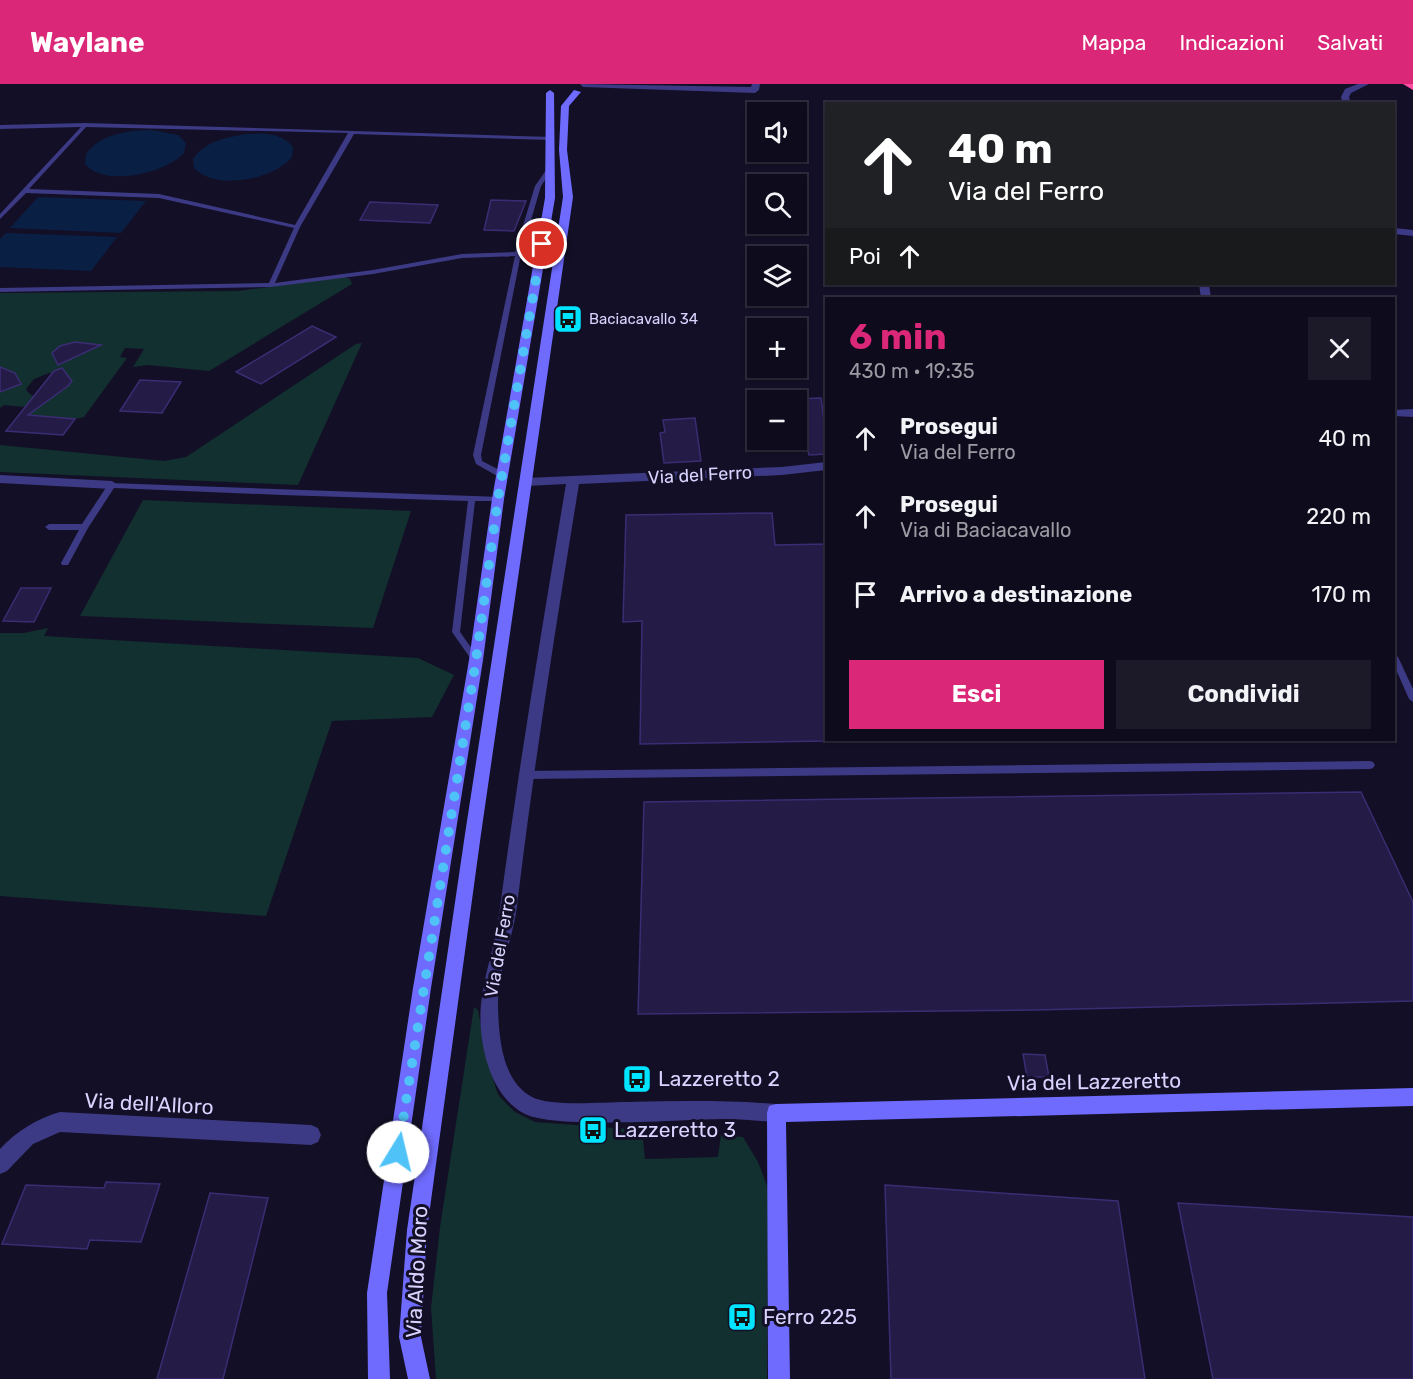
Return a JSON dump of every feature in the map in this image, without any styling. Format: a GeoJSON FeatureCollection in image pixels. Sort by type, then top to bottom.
{"type":"FeatureCollection","features":[{"type":"Feature","properties":{"kind":"highway"},"geometry":{"type":"LineString","coordinates":[[1408,84],[1413,87]]}},
{"type":"Feature","properties":{"kind":"main road"},"geometry":{"type":"LineString","coordinates":[[476,660],[498,499],[550,198],[549,88],[563,95],[581,87]]}},
{"type":"Feature","properties":{"kind":"main road"},"geometry":{"type":"LineString","coordinates":[[526,482],[568,197],[564,150],[566,106],[581,87]]}},
{"type":"Feature","properties":{"kind":"main road","name":"Via Aldo Moro"},"geometry":{"type":"LineString","coordinates":[[419,1379],[410,1337],[417,1230],[526,482]]}},
{"type":"Feature","properties":{"kind":"main road","name":"Via Aldo Moro"},"geometry":{"type":"LineString","coordinates":[[379,1379],[377,1293],[422,988],[476,660]]}},
{"type":"Feature","properties":{"kind":"main road","name":"Via del Lazzeretto"},"geometry":{"type":"LineString","coordinates":[[776,1113],[1413,1097]]}},
{"type":"Feature","properties":{"kind":"main road"},"geometry":{"type":"LineString","coordinates":[[776,1113],[779,1379]]}},
{"type":"Feature","properties":{"kind":"street"},"geometry":{"type":"LineString","coordinates":[[581,87],[755,90],[756,84]]}},
{"type":"Feature","properties":{"kind":"street"},"geometry":{"type":"LineString","coordinates":[[1346,102],[1345,97],[1348,91],[1365,84]]}},
{"type":"Feature","properties":{"kind":"street"},"geometry":{"type":"LineString","coordinates":[[1395,231],[1413,233]]}},
{"type":"Feature","properties":{"kind":"street"},"geometry":{"type":"LineString","coordinates":[[1395,413],[1413,413]]}},
{"type":"Feature","properties":{"kind":"street","name":"Via del Ferro"},"geometry":{"type":"LineString","coordinates":[[526,482],[782,471],[825,466]]}},
{"type":"Feature","properties":{"kind":"street"},"geometry":{"type":"LineString","coordinates":[[0,479],[112,485]]}},
{"type":"Feature","properties":{"kind":"street","name":"Via del Ferro"},"geometry":{"type":"LineString","coordinates":[[573,480],[525,775],[506,930],[495,967],[489,1004],[490,1032],[497,1064],[505,1083],[516,1097],[531,1107],[564,1112],[729,1110],[776,1113]]}},
{"type":"Feature","properties":{"kind":"street","name":"Via dell'Alloro"},"geometry":{"type":"LineString","coordinates":[[0,1164],[31,1133],[44,1125],[60,1122],[311,1135]]}},
{"type":"Feature","properties":{"kind":"lane"},"geometry":{"type":"LineString","coordinates":[[0,127],[85,125],[551,138]]}},
{"type":"Feature","properties":{"kind":"lane"},"geometry":{"type":"LineString","coordinates":[[0,217],[85,125]]}},
{"type":"Feature","properties":{"kind":"lane"},"geometry":{"type":"LineString","coordinates":[[271,285],[297,227],[352,132]]}},
{"type":"Feature","properties":{"kind":"lane"},"geometry":{"type":"LineString","coordinates":[[502,475],[478,462],[477,455],[518,254],[538,186],[551,167]]}},
{"type":"Feature","properties":{"kind":"lane"},"geometry":{"type":"LineString","coordinates":[[24,191],[159,196],[297,227]]}},
{"type":"Feature","properties":{"kind":"lane"},"geometry":{"type":"LineString","coordinates":[[0,290],[271,285],[373,272],[462,256],[518,254]]}},
{"type":"Feature","properties":{"kind":"lane"},"geometry":{"type":"LineString","coordinates":[[65,563],[84,527],[112,485],[498,499]]}},
{"type":"Feature","properties":{"kind":"lane"},"geometry":{"type":"LineString","coordinates":[[472,498],[456,632],[476,660]]}},
{"type":"Feature","properties":{"kind":"lane"},"geometry":{"type":"LineString","coordinates":[[49,527],[84,527]]}},
{"type":"Feature","properties":{"kind":"lane"},"geometry":{"type":"LineString","coordinates":[[1395,659],[1413,699]]}},
{"type":"Feature","properties":{"kind":"lane"},"geometry":{"type":"LineString","coordinates":[[525,775],[1370,765]]}},
{"type":"Feature","properties":{"kind":"green space"},"geometry":{"type":"Polygon","coordinates":[[[344,277],[350,279],[352,284],[209,371],[148,365],[133,367],[144,349],[125,348],[120,357],[127,358],[84,417],[75,419],[29,415],[35,408],[4,405],[0,408],[0,392],[8,389],[15,373],[0,370],[0,293],[238,291],[344,277]],[[75,342],[60,346],[54,352],[64,361],[81,355],[86,351],[75,342]],[[49,373],[34,379],[26,389],[30,394],[35,397],[48,397],[61,392],[70,384],[56,373],[49,373]]]}},
{"type":"Feature","properties":{"kind":"green space"},"geometry":{"type":"Polygon","coordinates":[[[362,343],[298,485],[0,472],[0,445],[164,461],[186,457],[356,344],[362,343]]]}},
{"type":"Feature","properties":{"kind":"green space"},"geometry":{"type":"Polygon","coordinates":[[[143,500],[411,511],[373,628],[80,616],[143,500]]]}},
{"type":"Feature","properties":{"kind":"green space"},"geometry":{"type":"Polygon","coordinates":[[[48,628],[44,636],[418,658],[454,675],[432,717],[332,721],[266,916],[0,896],[0,633],[24,633],[48,628]]]}},
{"type":"Feature","properties":{"kind":"green space"},"geometry":{"type":"Polygon","coordinates":[[[474,1007],[478,1010],[485,1049],[499,1096],[515,1112],[535,1122],[642,1130],[645,1159],[718,1157],[721,1135],[743,1137],[758,1162],[768,1188],[767,1379],[436,1379],[431,1308],[440,1227],[474,1007]]]}},
{"type":"Feature","properties":{"kind":"water"},"geometry":{"type":"Polygon","coordinates":[[[152,130],[178,135],[186,143],[184,153],[164,167],[135,175],[106,175],[94,171],[85,164],[86,154],[99,142],[116,134],[152,130]]]}},
{"type":"Feature","properties":{"kind":"water"},"geometry":{"type":"Polygon","coordinates":[[[247,134],[278,136],[293,147],[292,157],[272,172],[244,180],[216,179],[194,168],[193,159],[210,144],[224,138],[247,134]]]}},
{"type":"Feature","properties":{"kind":"water"},"geometry":{"type":"Polygon","coordinates":[[[38,197],[146,201],[121,233],[10,228],[38,197]]]}},
{"type":"Feature","properties":{"kind":"water"},"geometry":{"type":"Polygon","coordinates":[[[6,233],[117,237],[91,271],[0,267],[0,239],[6,233]]]}},
{"type":"Feature","properties":{"kind":"building"},"geometry":{"type":"Polygon","coordinates":[[[491,200],[526,201],[514,231],[484,230],[491,200]]]}},
{"type":"Feature","properties":{"kind":"building"},"geometry":{"type":"Polygon","coordinates":[[[370,202],[438,205],[430,223],[360,220],[370,202]]]}},
{"type":"Feature","properties":{"kind":"building"},"geometry":{"type":"Polygon","coordinates":[[[312,326],[336,337],[261,384],[236,372],[312,326]]]}},
{"type":"Feature","properties":{"kind":"building"},"geometry":{"type":"Polygon","coordinates":[[[75,342],[101,345],[58,365],[52,353],[60,346],[75,342]]]}},
{"type":"Feature","properties":{"kind":"building"},"geometry":{"type":"Polygon","coordinates":[[[0,367],[15,373],[21,384],[0,392],[0,367]]]}},
{"type":"Feature","properties":{"kind":"building"},"geometry":{"type":"Polygon","coordinates":[[[62,368],[72,381],[28,415],[75,419],[63,435],[6,431],[54,371],[62,368]]]}},
{"type":"Feature","properties":{"kind":"building"},"geometry":{"type":"Polygon","coordinates":[[[140,380],[181,382],[162,413],[120,411],[140,380]]]}},
{"type":"Feature","properties":{"kind":"building"},"geometry":{"type":"Polygon","coordinates":[[[821,398],[825,420],[825,454],[809,455],[807,399],[821,398]]]}},
{"type":"Feature","properties":{"kind":"building"},"geometry":{"type":"Polygon","coordinates":[[[695,418],[701,461],[664,463],[660,433],[665,432],[663,420],[695,418]]]}},
{"type":"Feature","properties":{"kind":"building"},"geometry":{"type":"Polygon","coordinates":[[[772,513],[775,545],[825,544],[826,741],[640,744],[642,621],[623,622],[626,515],[772,513]]]}},
{"type":"Feature","properties":{"kind":"building"},"geometry":{"type":"Polygon","coordinates":[[[21,588],[51,588],[34,622],[3,621],[21,588]]]}},
{"type":"Feature","properties":{"kind":"building"},"geometry":{"type":"Polygon","coordinates":[[[1361,792],[1413,902],[1413,1001],[1034,1010],[638,1014],[644,802],[1361,792]]]}},
{"type":"Feature","properties":{"kind":"building"},"geometry":{"type":"Polygon","coordinates":[[[1023,1054],[1045,1055],[1049,1077],[1027,1077],[1023,1054]]]}},
{"type":"Feature","properties":{"kind":"building"},"geometry":{"type":"Polygon","coordinates":[[[106,1182],[160,1184],[141,1242],[90,1240],[87,1249],[2,1244],[26,1185],[104,1188],[106,1182]]]}},
{"type":"Feature","properties":{"kind":"building"},"geometry":{"type":"Polygon","coordinates":[[[885,1185],[1118,1201],[1145,1379],[891,1379],[885,1185]]]}},
{"type":"Feature","properties":{"kind":"building"},"geometry":{"type":"Polygon","coordinates":[[[210,1193],[268,1198],[223,1379],[157,1379],[210,1193]]]}},
{"type":"Feature","properties":{"kind":"building"},"geometry":{"type":"Polygon","coordinates":[[[1178,1203],[1413,1217],[1413,1379],[1213,1379],[1178,1203]]]}},
{"type":"Feature","properties":{"kind":"place","name":"Baciacavallo 34"},"geometry":{"type":"Point","coordinates":[568,319]}},
{"type":"Feature","properties":{"kind":"place","name":"Lazzeretto 2"},"geometry":{"type":"Point","coordinates":[637,1079]}},
{"type":"Feature","properties":{"kind":"place","name":"Lazzeretto 3"},"geometry":{"type":"Point","coordinates":[593,1130]}},
{"type":"Feature","properties":{"kind":"place","name":"Ferro 225"},"geometry":{"type":"Point","coordinates":[742,1317]}},
{"type":"Feature","properties":{"kind":"route"},"geometry":{"type":"LineString","coordinates":[[398,1152],[422,988],[476,660],[498,499],[542,244]]}}]}
